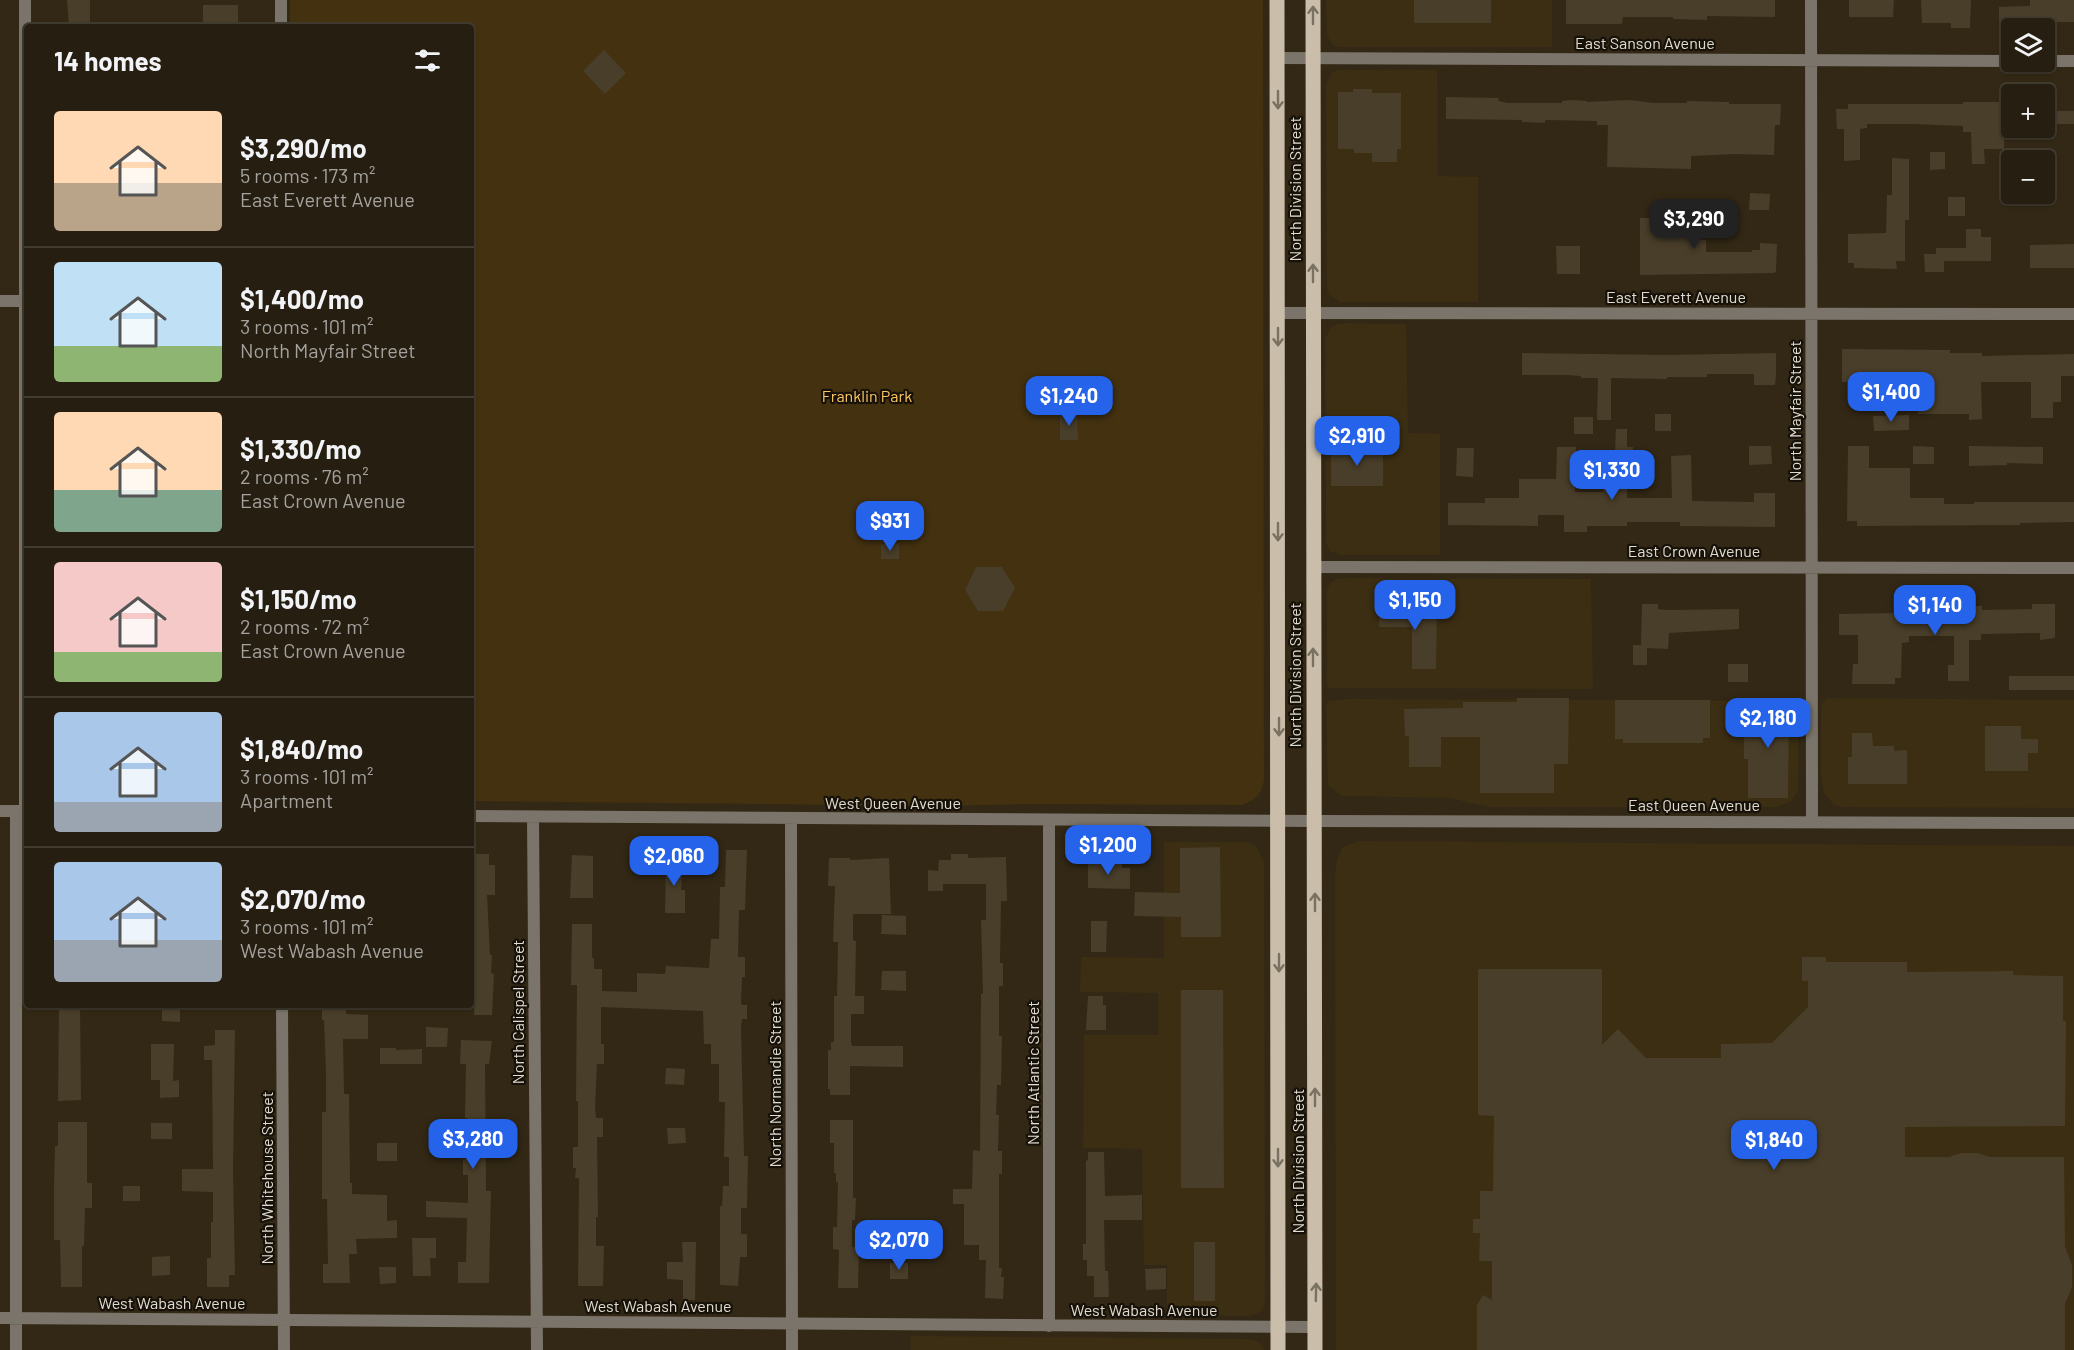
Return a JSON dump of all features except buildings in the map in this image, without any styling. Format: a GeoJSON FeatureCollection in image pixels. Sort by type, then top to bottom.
{"type":"FeatureCollection","features":[{"type":"Feature","properties":{"kind":"main road","name":"North Division Street"},"geometry":{"type":"LineString","coordinates":[[1278,0],[1278,1350]]}},
{"type":"Feature","properties":{"kind":"main road","name":"North Division Street"},"geometry":{"type":"LineString","coordinates":[[1313,0],[1315,1350]]}},
{"type":"Feature","properties":{"kind":"street"},"geometry":{"type":"LineString","coordinates":[[25,0],[25,24]]}},
{"type":"Feature","properties":{"kind":"street"},"geometry":{"type":"LineString","coordinates":[[281,0],[281,24]]}},
{"type":"Feature","properties":{"kind":"street","name":"North Mayfair Street"},"geometry":{"type":"LineString","coordinates":[[1810,0],[1812,822]]}},
{"type":"Feature","properties":{"kind":"street","name":"East Sanson Avenue"},"geometry":{"type":"LineString","coordinates":[[1279,58],[2001,61]]}},
{"type":"Feature","properties":{"kind":"street"},"geometry":{"type":"LineString","coordinates":[[2055,61],[2074,61]]}},
{"type":"Feature","properties":{"kind":"street"},"geometry":{"type":"LineString","coordinates":[[0,301],[24,301]]}},
{"type":"Feature","properties":{"kind":"street","name":"East Everett Avenue"},"geometry":{"type":"LineString","coordinates":[[1278,313],[2074,314]]}},
{"type":"Feature","properties":{"kind":"street","name":"East Crown Avenue"},"geometry":{"type":"LineString","coordinates":[[1313,567],[2074,568]]}},
{"type":"Feature","properties":{"kind":"street"},"geometry":{"type":"LineString","coordinates":[[16,1350],[24,641]]}},
{"type":"Feature","properties":{"kind":"street"},"geometry":{"type":"LineString","coordinates":[[0,811],[23,811]]}},
{"type":"Feature","properties":{"kind":"street","name":"West Queen Avenue"},"geometry":{"type":"LineString","coordinates":[[474,816],[1314,821]]}},
{"type":"Feature","properties":{"kind":"street","name":"North Calispel Street"},"geometry":{"type":"LineString","coordinates":[[533,817],[537,1350]]}},
{"type":"Feature","properties":{"kind":"street","name":"North Normandie Street"},"geometry":{"type":"LineString","coordinates":[[791,819],[792,1350]]}},
{"type":"Feature","properties":{"kind":"street","name":"North Atlantic Street"},"geometry":{"type":"LineString","coordinates":[[1049,821],[1049,1326]]}},
{"type":"Feature","properties":{"kind":"street","name":"East Queen Avenue"},"geometry":{"type":"LineString","coordinates":[[1314,821],[2074,823]]}},
{"type":"Feature","properties":{"kind":"street","name":"North Whitehouse Street"},"geometry":{"type":"LineString","coordinates":[[282,1008],[284,1350]]}},
{"type":"Feature","properties":{"kind":"street","name":"West Wabash Avenue"},"geometry":{"type":"LineString","coordinates":[[0,1318],[1315,1327]]}},
{"type":"Feature","properties":{"kind":"shaded area"},"geometry":{"type":"Polygon","coordinates":[[[1326,0],[1552,0],[1552,47],[1338,47],[1332,44],[1327,35],[1326,0]]]}},
{"type":"Feature","properties":{"kind":"shaded area"},"geometry":{"type":"Polygon","coordinates":[[[1339,70],[1437,70],[1438,176],[1478,177],[1478,302],[1339,302],[1329,294],[1327,288],[1326,84],[1332,72],[1339,70]]]}},
{"type":"Feature","properties":{"kind":"shaded area"},"geometry":{"type":"Polygon","coordinates":[[[1337,324],[1406,324],[1408,433],[1440,434],[1440,555],[1342,555],[1331,552],[1328,548],[1326,541],[1325,339],[1330,329],[1337,324]]]}},
{"type":"Feature","properties":{"kind":"shaded area"},"geometry":{"type":"Polygon","coordinates":[[[1337,579],[1591,579],[1593,689],[1329,688],[1327,684],[1327,590],[1330,583],[1337,579]]]}},
{"type":"Feature","properties":{"kind":"shaded area"},"geometry":{"type":"Polygon","coordinates":[[[1828,698],[2074,700],[2074,808],[1841,807],[1834,805],[1824,793],[1821,776],[1821,708],[1823,702],[1828,698]]]}},
{"type":"Feature","properties":{"kind":"shaded area"},"geometry":{"type":"Polygon","coordinates":[[[1349,699],[1796,701],[1799,706],[1798,791],[1791,801],[1778,807],[1488,807],[1450,798],[1342,796],[1328,785],[1326,705],[1329,701],[1349,699]]]}},
{"type":"Feature","properties":{"kind":"shaded area"},"geometry":{"type":"Polygon","coordinates":[[[1358,841],[2074,846],[2074,1350],[1336,1350],[1335,876],[1337,859],[1343,847],[1358,841]]]}},
{"type":"Feature","properties":{"kind":"shaded area"},"geometry":{"type":"Polygon","coordinates":[[[1164,842],[1247,842],[1257,847],[1264,863],[1265,1303],[1262,1310],[1249,1316],[1167,1315],[1167,1265],[1144,1265],[1142,1149],[1083,1148],[1084,1035],[1158,1035],[1158,993],[1080,992],[1081,957],[1164,958],[1164,842]]]}},
{"type":"Feature","properties":{"kind":"shaded area"},"geometry":{"type":"Polygon","coordinates":[[[910,1336],[1246,1339],[1258,1341],[1264,1350],[911,1350],[910,1336]]]}},
{"type":"Feature","properties":{"kind":"green space","name":"Franklin Park"},"geometry":{"type":"Polygon","coordinates":[[[290,0],[1263,0],[1264,780],[1257,796],[1242,805],[940,806],[474,801],[474,24],[290,24],[290,0]]]}}]}
